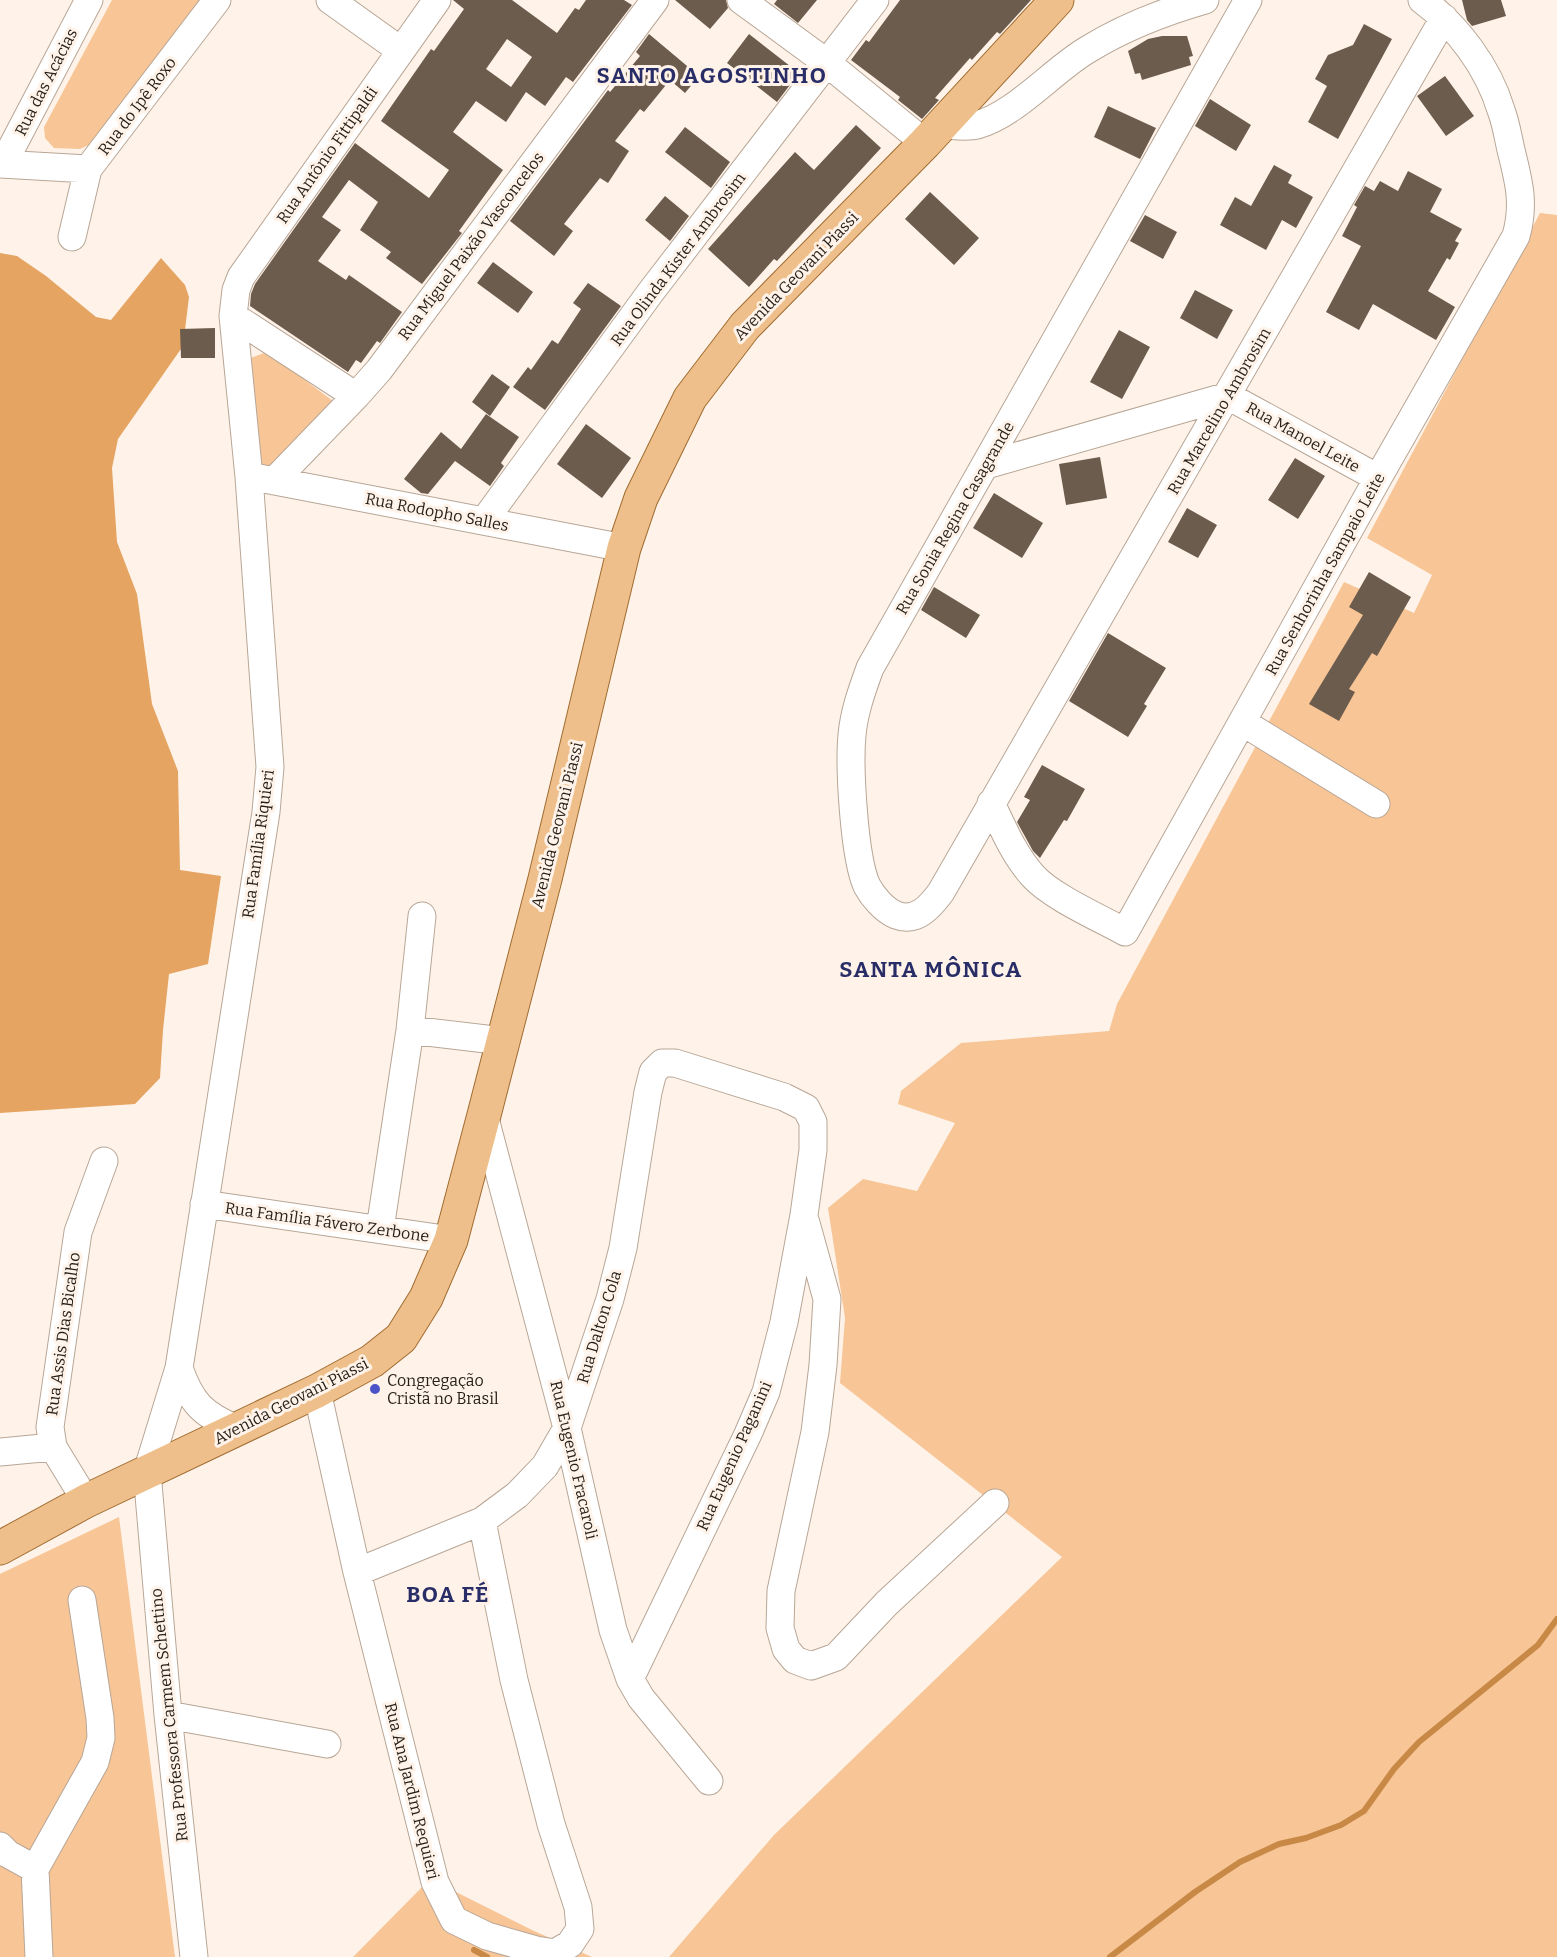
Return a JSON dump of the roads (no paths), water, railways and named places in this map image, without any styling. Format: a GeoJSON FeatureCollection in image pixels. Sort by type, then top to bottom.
{"type":"FeatureCollection","features":[{"type":"Feature","properties":{"kind":"main road","name":"Avenida Geovani Piassi"},"geometry":{"type":"LineString","coordinates":[[0,1548],[86,1501],[317,1390],[372,1361],[401,1338],[426,1298],[451,1240],[545,879],[624,548],[641,498],[690,398],[745,326],[933,134],[1057,0]]}},
{"type":"Feature","properties":{"kind":"street","name":"Rua das Acácias"},"geometry":{"type":"LineString","coordinates":[[2,164],[88,0]]}},
{"type":"Feature","properties":{"kind":"street","name":"Rua do Ipê Roxo"},"geometry":{"type":"LineString","coordinates":[[2,164],[88,169],[218,0]]}},
{"type":"Feature","properties":{"kind":"street"},"geometry":{"type":"LineString","coordinates":[[330,0],[400,50]]}},
{"type":"Feature","properties":{"kind":"street","name":"Rua Antônio Fittipaldi"},"geometry":{"type":"LineString","coordinates":[[233,316],[236,291],[241,277],[437,0]]}},
{"type":"Feature","properties":{"kind":"street","name":"Rua Miguel Paixão Vasconcelos"},"geometry":{"type":"LineString","coordinates":[[262,479],[356,396],[386,360],[655,0]]}},
{"type":"Feature","properties":{"kind":"street"},"geometry":{"type":"LineString","coordinates":[[741,0],[827,63],[933,134],[976,125],[1004,113],[1085,51],[1126,27],[1176,8],[1205,0]]}},
{"type":"Feature","properties":{"kind":"street","name":"Rua Olinda Kister Ambrosim"},"geometry":{"type":"LineString","coordinates":[[484,521],[650,293],[875,0]]}},
{"type":"Feature","properties":{"kind":"street","name":"Rua Sonia Regina Casagrande"},"geometry":{"type":"LineString","coordinates":[[991,803],[941,892],[930,907],[915,916],[906,917],[895,914],[880,904],[867,886],[860,864],[857,836],[851,762],[852,734],[859,699],[875,658],[1248,0]]}},
{"type":"Feature","properties":{"kind":"street"},"geometry":{"type":"LineString","coordinates":[[1422,0],[1444,18]]}},
{"type":"Feature","properties":{"kind":"street","name":"Rua Senhorinha Sampaio Leite"},"geometry":{"type":"LineString","coordinates":[[991,803],[1015,852],[1034,877],[1064,898],[1125,932],[1516,236],[1522,216],[1521,189],[1501,109],[1485,72],[1464,41],[1444,18]]}},
{"type":"Feature","properties":{"kind":"street","name":"Rua Marcelino Ambrosim"},"geometry":{"type":"LineString","coordinates":[[991,803],[1228,396],[1444,18]]}},
{"type":"Feature","properties":{"kind":"street"},"geometry":{"type":"LineString","coordinates":[[72,237],[88,169]]}},
{"type":"Feature","properties":{"kind":"street"},"geometry":{"type":"LineString","coordinates":[[233,316],[356,396]]}},
{"type":"Feature","properties":{"kind":"street","name":"Rua Família Riquieri"},"geometry":{"type":"LineString","coordinates":[[147,1472],[179,1368],[266,812],[270,767],[262,479],[233,316]]}},
{"type":"Feature","properties":{"kind":"street"},"geometry":{"type":"LineString","coordinates":[[986,465],[1228,396]]}},
{"type":"Feature","properties":{"kind":"street","name":"Rua Manoel Leite"},"geometry":{"type":"LineString","coordinates":[[1228,396],[1378,478]]}},
{"type":"Feature","properties":{"kind":"street","name":"Rua Rodopho Salles"},"geometry":{"type":"LineString","coordinates":[[262,479],[624,548]]}},
{"type":"Feature","properties":{"kind":"street"},"geometry":{"type":"LineString","coordinates":[[1242,722],[1376,804]]}},
{"type":"Feature","properties":{"kind":"street"},"geometry":{"type":"LineString","coordinates":[[380,1229],[410,1030],[422,916]]}},
{"type":"Feature","properties":{"kind":"street"},"geometry":{"type":"LineString","coordinates":[[410,1030],[503,1041]]}},
{"type":"Feature","properties":{"kind":"street","name":"Rua Eugenio Paganini"},"geometry":{"type":"LineString","coordinates":[[630,1679],[766,1392],[784,1323],[804,1215],[813,1150],[813,1122],[806,1108],[784,1097],[675,1063],[662,1063],[653,1072]]}},
{"type":"Feature","properties":{"kind":"street","name":"Rua Dalton Cola"},"geometry":{"type":"LineString","coordinates":[[357,1572],[482,1521],[517,1495],[545,1466],[567,1428],[610,1299],[623,1248],[653,1072]]}},
{"type":"Feature","properties":{"kind":"street","name":"Rua Eugenio Fracaroli"},"geometry":{"type":"LineString","coordinates":[[484,1115],[567,1428],[614,1630],[630,1679],[641,1698],[709,1781]]}},
{"type":"Feature","properties":{"kind":"street","name":"Rua Assis Dias Bicalho"},"geometry":{"type":"LineString","coordinates":[[86,1501],[53,1447],[51,1426],[78,1232],[104,1161]]}},
{"type":"Feature","properties":{"kind":"street","name":"Rua Família Fávero Zerbone"},"geometry":{"type":"LineString","coordinates":[[204,1204],[451,1240]]}},
{"type":"Feature","properties":{"kind":"street"},"geometry":{"type":"LineString","coordinates":[[804,1215],[827,1299],[823,1365],[815,1431],[781,1592],[780,1628],[786,1648],[795,1660],[811,1666],[836,1657],[887,1603],[995,1503]]}},
{"type":"Feature","properties":{"kind":"street"},"geometry":{"type":"LineString","coordinates":[[179,1368],[184,1384],[197,1406],[219,1421],[237,1429]]}},
{"type":"Feature","properties":{"kind":"street","name":"Rua Ana Jardim Requieri"},"geometry":{"type":"LineString","coordinates":[[317,1390],[357,1572],[435,1882],[454,1920],[487,1936],[555,1953],[570,1944],[580,1929],[578,1907],[551,1824],[514,1680],[482,1521]]}},
{"type":"Feature","properties":{"kind":"street"},"geometry":{"type":"LineString","coordinates":[[0,1452],[53,1447]]}},
{"type":"Feature","properties":{"kind":"street","name":"Rua Professora Carmem Schettino"},"geometry":{"type":"LineString","coordinates":[[147,1472],[168,1715],[194,1957]]}},
{"type":"Feature","properties":{"kind":"street"},"geometry":{"type":"LineString","coordinates":[[39,1957],[35,1869],[95,1762],[101,1738],[82,1600]]}},
{"type":"Feature","properties":{"kind":"street"},"geometry":{"type":"LineString","coordinates":[[168,1715],[327,1744]]}},
{"type":"Feature","properties":{"kind":"street"},"geometry":{"type":"LineString","coordinates":[[0,1846],[8,1854],[35,1869]]}},
{"type":"Feature","properties":{"kind":"waterway"},"geometry":{"type":"LineString","coordinates":[[1110,1957],[1195,1892],[1240,1862],[1279,1844],[1306,1838],[1341,1825],[1364,1811],[1394,1769],[1419,1742],[1538,1645],[1557,1619]]}},
{"type":"Feature","properties":{"kind":"waterway"},"geometry":{"type":"LineString","coordinates":[[474,1950],[487,1957]]}},
{"type":"Feature","properties":{"kind":"place","name":"Congregação Cristã no Brasil"},"geometry":{"type":"Point","coordinates":[375,1389]}},
{"type":"Feature","properties":{"kind":"district","name":"SANTO AGOSTINHO"},"geometry":{"type":"Point","coordinates":[712,75]}},
{"type":"Feature","properties":{"kind":"district","name":"SANTA MÔNICA"},"geometry":{"type":"Point","coordinates":[931,969]}},
{"type":"Feature","properties":{"kind":"district","name":"BOA FÉ"},"geometry":{"type":"Point","coordinates":[448,1594]}}]}
